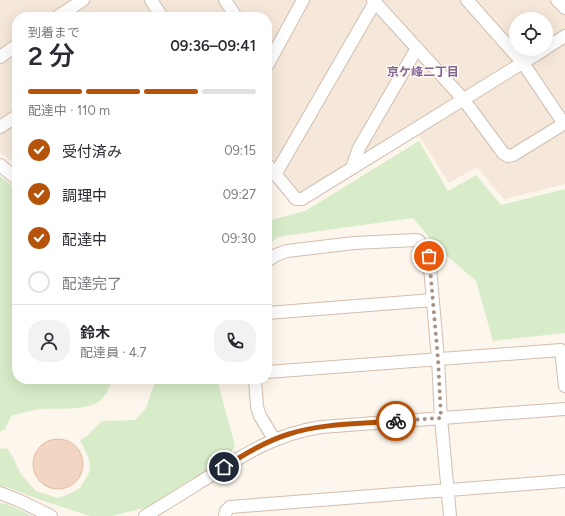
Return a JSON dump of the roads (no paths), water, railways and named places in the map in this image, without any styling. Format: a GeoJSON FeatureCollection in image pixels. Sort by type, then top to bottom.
{"type":"FeatureCollection","features":[{"type":"Feature","properties":{"kind":"street"},"geometry":{"type":"LineString","coordinates":[[65,12],[83,0]]}},
{"type":"Feature","properties":{"kind":"street"},"geometry":{"type":"LineString","coordinates":[[151,0],[159,12]]}},
{"type":"Feature","properties":{"kind":"street"},"geometry":{"type":"LineString","coordinates":[[225,0],[233,12]]}},
{"type":"Feature","properties":{"kind":"street"},"geometry":{"type":"LineString","coordinates":[[290,0],[298,12]]}},
{"type":"Feature","properties":{"kind":"street"},"geometry":{"type":"LineString","coordinates":[[272,56],[298,12],[303,0]]}},
{"type":"Feature","properties":{"kind":"street"},"geometry":{"type":"LineString","coordinates":[[275,175],[374,1],[464,100],[503,153],[508,156],[513,155],[564,124],[523,63],[467,0]]}},
{"type":"Feature","properties":{"kind":"street"},"geometry":{"type":"LineString","coordinates":[[557,0],[565,8]]}},
{"type":"Feature","properties":{"kind":"street"},"geometry":{"type":"LineString","coordinates":[[553,44],[565,36]]}},
{"type":"Feature","properties":{"kind":"street"},"geometry":{"type":"LineString","coordinates":[[352,168],[359,148],[417,48]]}},
{"type":"Feature","properties":{"kind":"street"},"geometry":{"type":"LineString","coordinates":[[0,57],[12,49]]}},
{"type":"Feature","properties":{"kind":"street"},"geometry":{"type":"LineString","coordinates":[[272,171],[296,199],[302,199],[534,56]]}},
{"type":"Feature","properties":{"kind":"street"},"geometry":{"type":"LineString","coordinates":[[0,128],[12,120]]}},
{"type":"Feature","properties":{"kind":"street"},"geometry":{"type":"LineString","coordinates":[[0,165],[12,175]]}},
{"type":"Feature","properties":{"kind":"street"},"geometry":{"type":"LineString","coordinates":[[272,258],[287,251],[354,243],[419,241],[429,256],[450,516]]}},
{"type":"Feature","properties":{"kind":"street"},"geometry":{"type":"LineString","coordinates":[[272,313],[433,300]]}},
{"type":"Feature","properties":{"kind":"street"},"geometry":{"type":"LineString","coordinates":[[272,372],[561,350],[565,386]]}},
{"type":"Feature","properties":{"kind":"street"},"geometry":{"type":"LineString","coordinates":[[255,384],[257,407],[260,416],[274,439]]}},
{"type":"Feature","properties":{"kind":"street"},"geometry":{"type":"LineString","coordinates":[[145,516],[250,451],[274,439],[305,429],[565,409]]}},
{"type":"Feature","properties":{"kind":"street"},"geometry":{"type":"LineString","coordinates":[[225,516],[226,511],[230,507],[565,481]]}},
{"type":"Feature","properties":{"kind":"street"},"geometry":{"type":"LineString","coordinates":[[0,493],[51,516]]}},
{"type":"Feature","properties":{"kind":"district","name":"京ケ峰二丁目"},"geometry":{"type":"Point","coordinates":[423,72]}}]}
